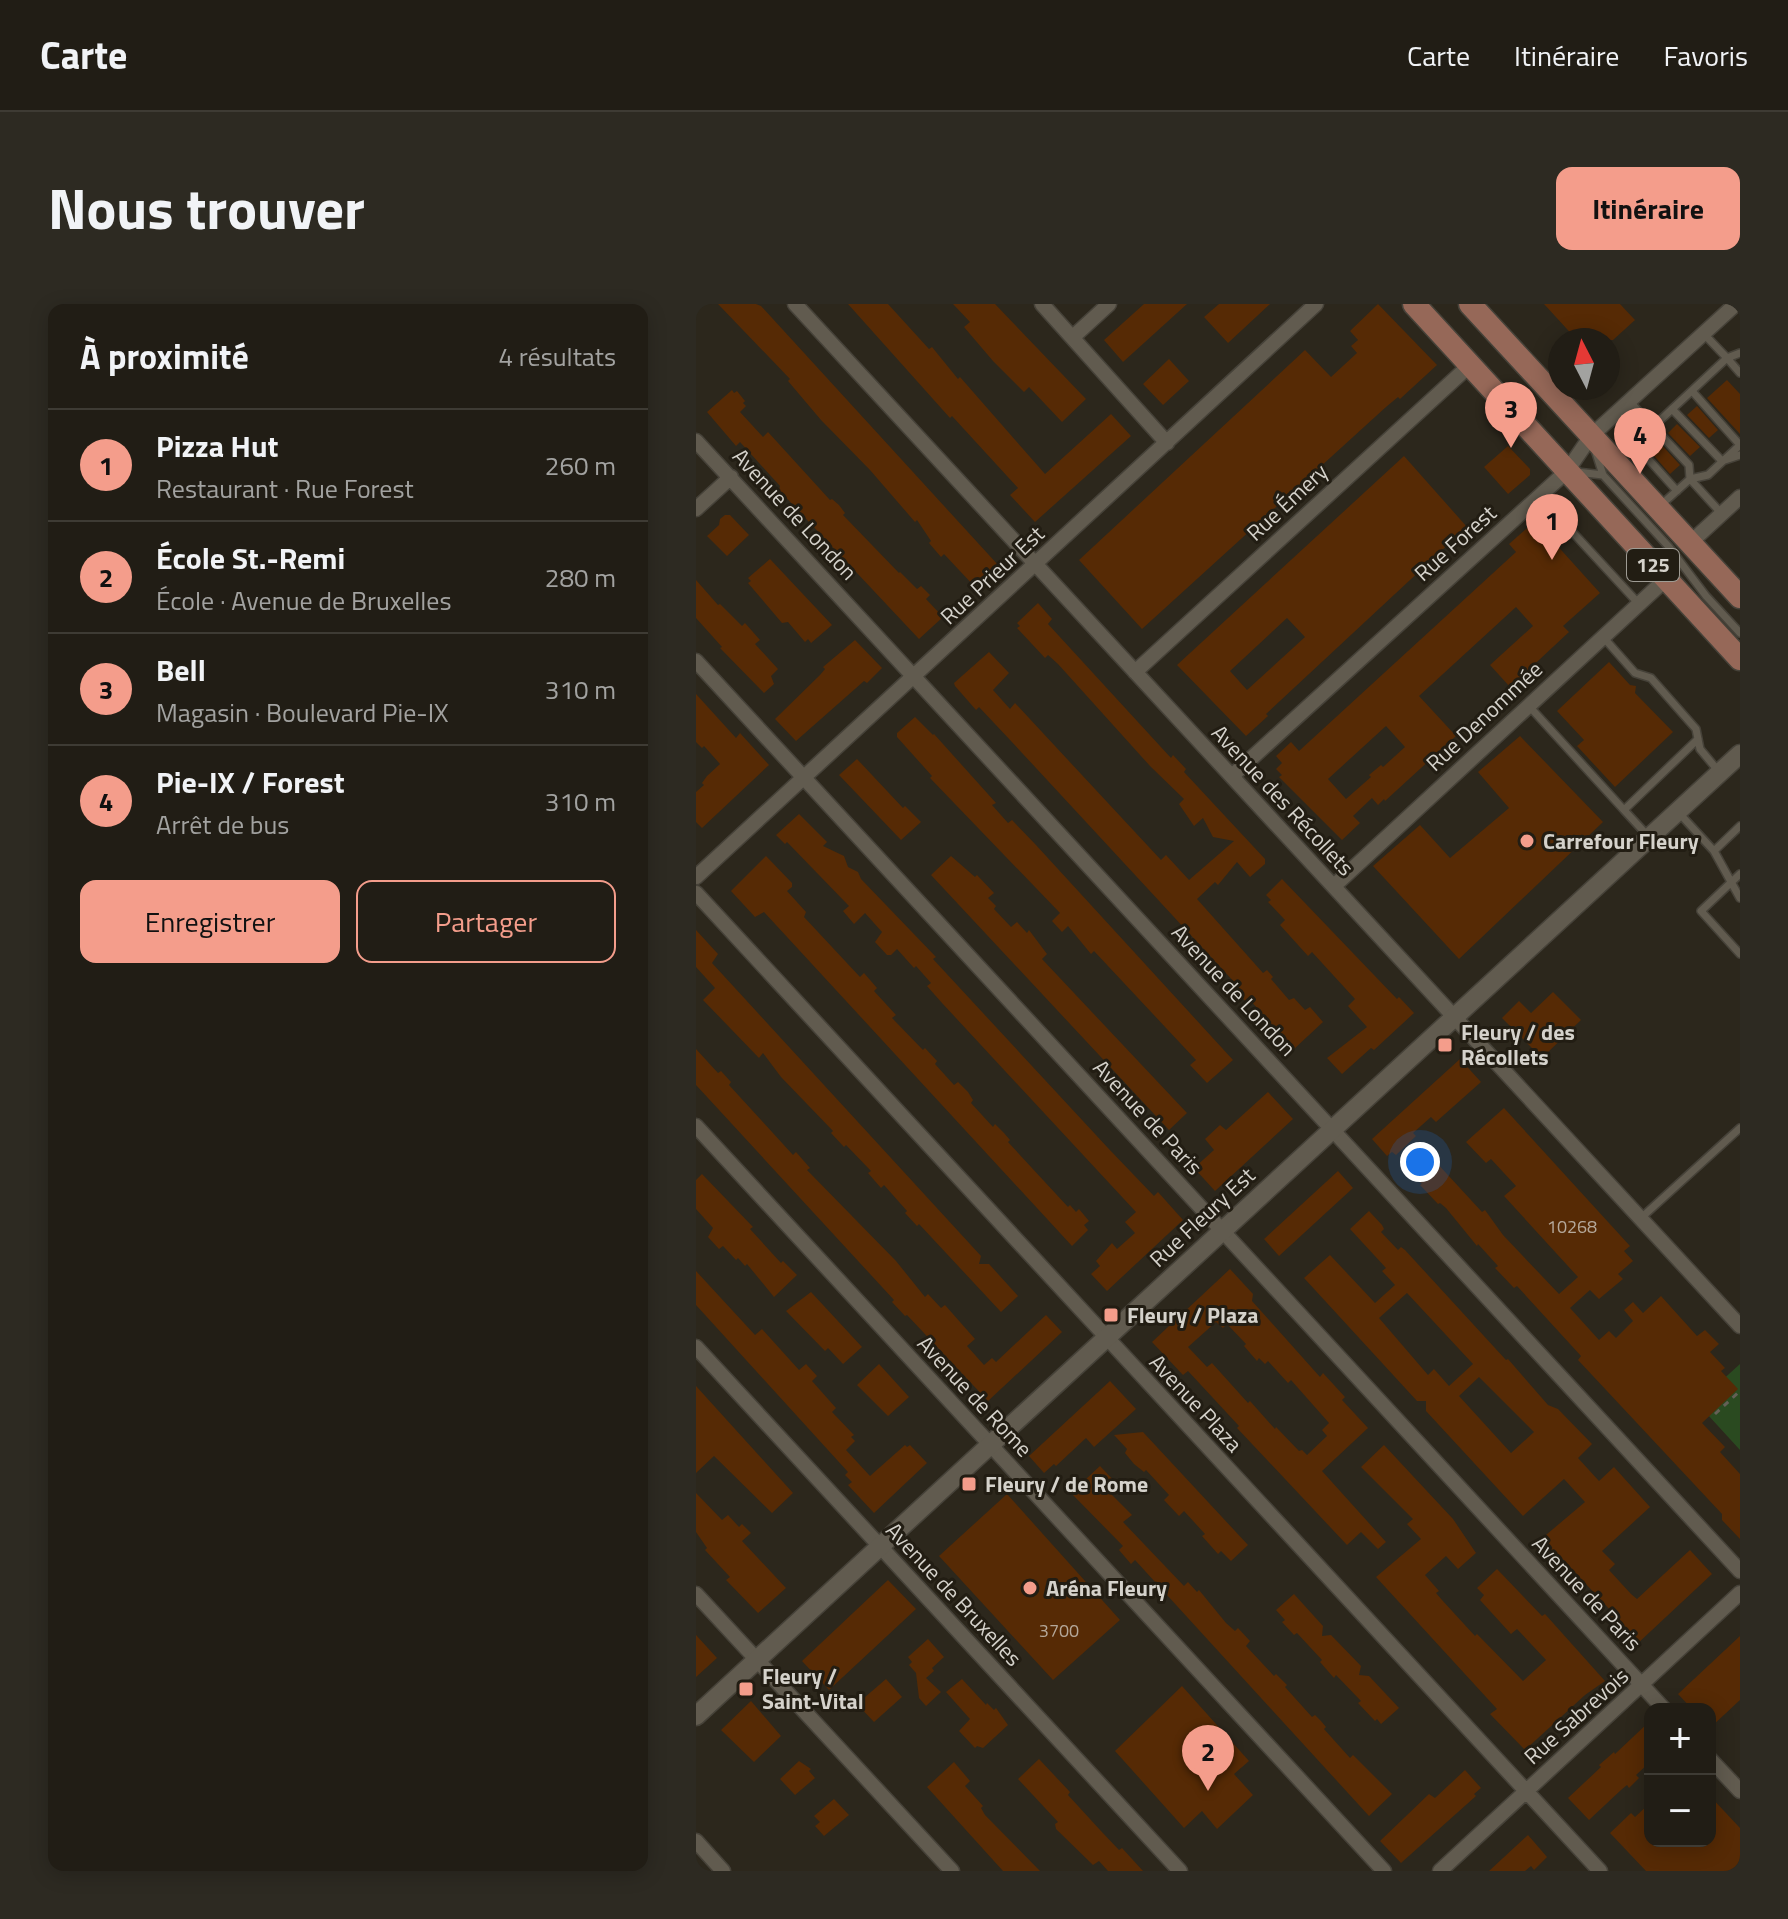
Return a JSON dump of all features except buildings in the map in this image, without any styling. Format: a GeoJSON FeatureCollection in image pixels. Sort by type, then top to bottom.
{"type":"FeatureCollection","features":[{"type":"Feature","properties":{"kind":"main road","name":"125"},"geometry":{"type":"LineString","coordinates":[[1414,304],[1740,659]]}},
{"type":"Feature","properties":{"kind":"main road","name":"125"},"geometry":{"type":"LineString","coordinates":[[1470,304],[1740,597]]}},
{"type":"Feature","properties":{"kind":"street","name":"Avenue des Récollets"},"geometry":{"type":"LineString","coordinates":[[795,304],[1740,1326]]}},
{"type":"Feature","properties":{"kind":"street"},"geometry":{"type":"LineString","coordinates":[[1042,304],[1167,443]]}},
{"type":"Feature","properties":{"kind":"street"},"geometry":{"type":"LineString","coordinates":[[1073,337],[1109,304]]}},
{"type":"Feature","properties":{"kind":"street","name":"Rue Prieur Est"},"geometry":{"type":"LineString","coordinates":[[696,877],[1316,304]]}},
{"type":"Feature","properties":{"kind":"street","name":"Rue Forest"},"geometry":{"type":"LineString","coordinates":[[1232,776],[1567,471],[1591,436],[1736,304]]}},
{"type":"Feature","properties":{"kind":"street","name":"Rue Émery"},"geometry":{"type":"LineString","coordinates":[[1135,672],[1470,365]]}},
{"type":"Feature","properties":{"kind":"street","name":"Avenue de London"},"geometry":{"type":"LineString","coordinates":[[696,441],[1740,1571]]}},
{"type":"Feature","properties":{"kind":"street"},"geometry":{"type":"LineString","coordinates":[[696,509],[731,477]]}},
{"type":"Feature","properties":{"kind":"street"},"geometry":{"type":"LineString","coordinates":[[1690,543],[1740,497]]}},
{"type":"Feature","properties":{"kind":"street","name":"Rue Denommée"},"geometry":{"type":"LineString","coordinates":[[1334,886],[1666,579]]}},
{"type":"Feature","properties":{"kind":"street","name":"Avenue de Paris"},"geometry":{"type":"LineString","coordinates":[[696,661],[1658,1703]]}},
{"type":"Feature","properties":{"kind":"street","name":"Rue Fleury Est"},"geometry":{"type":"LineString","coordinates":[[696,1716],[1740,754]]}},
{"type":"Feature","properties":{"kind":"street","name":"Avenue Plaza"},"geometry":{"type":"LineString","coordinates":[[696,893],[1600,1871]]}},
{"type":"Feature","properties":{"kind":"street","name":"Avenue de Rome"},"geometry":{"type":"LineString","coordinates":[[696,1126],[1384,1871]]}},
{"type":"Feature","properties":{"kind":"street","name":"Avenue de Bruxelles"},"geometry":{"type":"LineString","coordinates":[[696,1347],[1180,1871]]}},
{"type":"Feature","properties":{"kind":"street","name":"Rue Sabrevois"},"geometry":{"type":"LineString","coordinates":[[1440,1871],[1740,1593]]}},
{"type":"Feature","properties":{"kind":"street"},"geometry":{"type":"LineString","coordinates":[[696,1594],[952,1871]]}},
{"type":"Feature","properties":{"kind":"street"},"geometry":{"type":"LineString","coordinates":[[1716,1765],[1740,1791]]}},
{"type":"Feature","properties":{"kind":"street"},"geometry":{"type":"LineString","coordinates":[[696,1841],[723,1871]]}},
{"type":"Feature","properties":{"kind":"lane"},"geometry":{"type":"LineString","coordinates":[[1430,304],[1450,344]]}},
{"type":"Feature","properties":{"kind":"lane"},"geometry":{"type":"LineString","coordinates":[[1703,333],[1740,373]]}},
{"type":"Feature","properties":{"kind":"lane"},"geometry":{"type":"LineString","coordinates":[[1677,491],[1641,451],[1641,438],[1727,358],[1740,353]]}},
{"type":"Feature","properties":{"kind":"lane"},"geometry":{"type":"LineString","coordinates":[[1658,508],[1690,479],[1708,475],[1740,445],[1692,391]]}},
{"type":"Feature","properties":{"kind":"lane"},"geometry":{"type":"LineString","coordinates":[[1628,401],[1689,465],[1690,479],[1722,514]]}},
{"type":"Feature","properties":{"kind":"lane"},"geometry":{"type":"LineString","coordinates":[[1672,409],[1722,461]]}},
{"type":"Feature","properties":{"kind":"lane"},"geometry":{"type":"LineString","coordinates":[[1591,436],[1603,475],[1669,547],[1706,596],[1740,633]]}},
{"type":"Feature","properties":{"kind":"lane"},"geometry":{"type":"LineString","coordinates":[[1722,461],[1740,455]]}},
{"type":"Feature","properties":{"kind":"lane"},"geometry":{"type":"LineString","coordinates":[[1567,471],[1603,475]]}},
{"type":"Feature","properties":{"kind":"lane"},"geometry":{"type":"LineString","coordinates":[[1539,497],[1639,604]]}},
{"type":"Feature","properties":{"kind":"lane"},"geometry":{"type":"LineString","coordinates":[[1602,637],[1635,673],[1651,678],[1696,729],[1700,749],[1720,773]]}},
{"type":"Feature","properties":{"kind":"lane"},"geometry":{"type":"LineString","coordinates":[[1528,704],[1650,837]]}},
{"type":"Feature","properties":{"kind":"lane"},"geometry":{"type":"LineString","coordinates":[[1624,810],[1698,739]]}},
{"type":"Feature","properties":{"kind":"lane"},"geometry":{"type":"LineString","coordinates":[[1677,812],[1714,851],[1740,898]]}},
{"type":"Feature","properties":{"kind":"lane"},"geometry":{"type":"LineString","coordinates":[[1714,851],[1740,826]]}},
{"type":"Feature","properties":{"kind":"lane"},"geometry":{"type":"LineString","coordinates":[[1740,874],[1701,911],[1740,954]]}},
{"type":"Feature","properties":{"kind":"lane"},"geometry":{"type":"LineString","coordinates":[[1641,1218],[1740,1128]]}},
{"type":"Feature","properties":{"kind":"path"},"geometry":{"type":"LineString","coordinates":[[1715,1414],[1738,1394]]}},
{"type":"Feature","properties":{"kind":"green space"},"geometry":{"type":"Polygon","coordinates":[[[1740,1364],[1740,1450],[1697,1403],[1740,1364]]]}},
{"type":"Feature","properties":{"kind":"place","name":"Bell"},"geometry":{"type":"Point","coordinates":[1511,448]}},
{"type":"Feature","properties":{"kind":"place","name":"Pie-IX / Forest"},"geometry":{"type":"Point","coordinates":[1640,474]}},
{"type":"Feature","properties":{"kind":"place","name":"Pizza Hut"},"geometry":{"type":"Point","coordinates":[1552,560]}},
{"type":"Feature","properties":{"kind":"place","name":"Carrefour Fleury"},"geometry":{"type":"Point","coordinates":[1527,841]}},
{"type":"Feature","properties":{"kind":"place","name":"Fleury / des Récollets"},"geometry":{"type":"Point","coordinates":[1445,1045]}},
{"type":"Feature","properties":{"kind":"place","name":"Fleury / Plaza"},"geometry":{"type":"Point","coordinates":[1111,1315]}},
{"type":"Feature","properties":{"kind":"place","name":"Fleury / de Rome"},"geometry":{"type":"Point","coordinates":[969,1484]}},
{"type":"Feature","properties":{"kind":"place","name":"Aréna Fleury"},"geometry":{"type":"Point","coordinates":[1030,1588]}},
{"type":"Feature","properties":{"kind":"place","name":"Fleury / Saint-Vital"},"geometry":{"type":"Point","coordinates":[746,1689]}},
{"type":"Feature","properties":{"kind":"place","name":"École St.-Remi"},"geometry":{"type":"Point","coordinates":[1208,1791]}}]}
